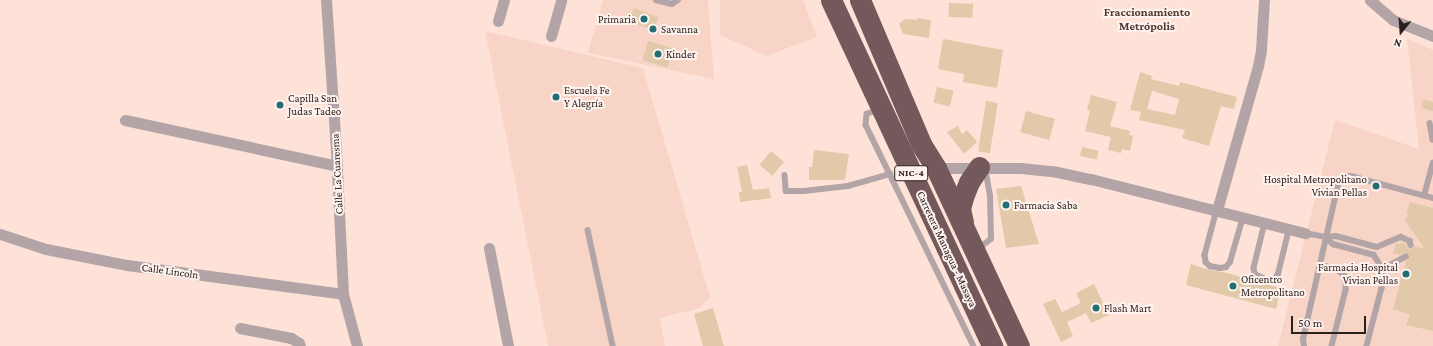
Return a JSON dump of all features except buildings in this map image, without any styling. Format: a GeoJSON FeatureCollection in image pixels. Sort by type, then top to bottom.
{"type":"FeatureCollection","features":[{"type":"Feature","properties":{"kind":"highway","name":"Carretera Managua - Masaya"},"geometry":{"type":"LineString","coordinates":[[831,0],[992,346]]}},
{"type":"Feature","properties":{"kind":"highway","name":"NIC-4"},"geometry":{"type":"LineString","coordinates":[[860,0],[921,144],[936,168],[1019,346]]}},
{"type":"Feature","properties":{"kind":"highway"},"geometry":{"type":"LineString","coordinates":[[882,110],[890,118],[905,147],[920,162],[936,168],[930,184],[932,199],[946,238],[950,256]]}},
{"type":"Feature","properties":{"kind":"highway"},"geometry":{"type":"LineString","coordinates":[[964,230],[960,209],[962,197],[969,182],[982,167]]}},
{"type":"Feature","properties":{"kind":"street","name":"Calle La Cuaresma"},"geometry":{"type":"LineString","coordinates":[[326,0],[337,166],[343,294],[357,346]]}},
{"type":"Feature","properties":{"kind":"street"},"geometry":{"type":"LineString","coordinates":[[498,21],[504,0]]}},
{"type":"Feature","properties":{"kind":"street"},"geometry":{"type":"LineString","coordinates":[[551,36],[561,0]]}},
{"type":"Feature","properties":{"kind":"street"},"geometry":{"type":"LineString","coordinates":[[1217,210],[1258,66],[1263,29],[1264,0]]}},
{"type":"Feature","properties":{"kind":"street"},"geometry":{"type":"LineString","coordinates":[[1369,0],[1393,20],[1433,36]]}},
{"type":"Feature","properties":{"kind":"street"},"geometry":{"type":"LineString","coordinates":[[125,120],[337,166]]}},
{"type":"Feature","properties":{"kind":"street"},"geometry":{"type":"LineString","coordinates":[[936,168],[1021,168],[1057,172],[1217,210],[1305,233]]}},
{"type":"Feature","properties":{"kind":"street","name":"Calle Lincoln"},"geometry":{"type":"LineString","coordinates":[[0,234],[46,249],[127,265],[343,294]]}},
{"type":"Feature","properties":{"kind":"street"},"geometry":{"type":"LineString","coordinates":[[489,248],[508,346]]}},
{"type":"Feature","properties":{"kind":"street"},"geometry":{"type":"LineString","coordinates":[[240,328],[291,338],[299,343],[300,346]]}},
{"type":"Feature","properties":{"kind":"lane"},"geometry":{"type":"LineString","coordinates":[[656,0],[672,4],[678,0]]}},
{"type":"Feature","properties":{"kind":"lane"},"geometry":{"type":"LineString","coordinates":[[882,110],[867,114],[866,125],[974,346]]}},
{"type":"Feature","properties":{"kind":"lane"},"geometry":{"type":"LineString","coordinates":[[1430,122],[1433,140]]}},
{"type":"Feature","properties":{"kind":"lane"},"geometry":{"type":"LineString","coordinates":[[1424,196],[1433,165]]}},
{"type":"Feature","properties":{"kind":"lane"},"geometry":{"type":"LineString","coordinates":[[974,251],[991,239],[990,196],[982,167]]}},
{"type":"Feature","properties":{"kind":"lane"},"geometry":{"type":"LineString","coordinates":[[785,175],[786,190],[804,191],[848,186],[890,174]]}},
{"type":"Feature","properties":{"kind":"lane"},"geometry":{"type":"LineString","coordinates":[[1304,346],[1303,339],[1336,187],[1339,180],[1344,177],[1351,176],[1433,198]]}},
{"type":"Feature","properties":{"kind":"lane"},"geometry":{"type":"LineString","coordinates":[[1217,210],[1205,255],[1206,262],[1210,266],[1220,268],[1226,267],[1230,262],[1243,217]]}},
{"type":"Feature","properties":{"kind":"lane"},"geometry":{"type":"LineString","coordinates":[[1265,223],[1254,268],[1255,274],[1264,279],[1274,279],[1278,274],[1289,229]]}},
{"type":"Feature","properties":{"kind":"lane"},"geometry":{"type":"LineString","coordinates":[[588,230],[613,346]]}},
{"type":"Feature","properties":{"kind":"lane"},"geometry":{"type":"LineString","coordinates":[[1305,233],[1325,237],[1336,236],[1377,247],[1401,237],[1410,241],[1411,245]]}},
{"type":"Feature","properties":{"kind":"lane"},"geometry":{"type":"LineString","coordinates":[[1325,237],[1334,244],[1374,255],[1383,269],[1383,278],[1367,346]]}},
{"type":"Feature","properties":{"kind":"lane"},"geometry":{"type":"LineString","coordinates":[[1374,255],[1377,247]]}},
{"type":"Feature","properties":{"kind":"lane"},"geometry":{"type":"LineString","coordinates":[[1383,269],[1406,256]]}},
{"type":"Feature","properties":{"kind":"lane"},"geometry":{"type":"LineString","coordinates":[[1320,264],[1338,270],[1344,275],[1346,281],[1346,290],[1332,346]]}},
{"type":"Feature","properties":{"kind":"path"},"geometry":{"type":"LineString","coordinates":[[1346,281],[1383,278]]}},
{"type":"Feature","properties":{"kind":"shaded area","name":"Savanna"},"geometry":{"type":"Polygon","coordinates":[[[603,0],[708,0],[714,79],[588,53],[603,0]]]}},
{"type":"Feature","properties":{"kind":"shaded area"},"geometry":{"type":"Polygon","coordinates":[[[720,0],[803,0],[817,37],[766,56],[720,35],[720,0]]]}},
{"type":"Feature","properties":{"kind":"shaded area"},"geometry":{"type":"Polygon","coordinates":[[[485,31],[643,68],[710,297],[700,308],[660,318],[665,346],[548,346],[485,31]]]}},
{"type":"Feature","properties":{"kind":"shaded area","name":"Hospital Metropolitano Vivian Pellas"},"geometry":{"type":"Polygon","coordinates":[[[1407,39],[1433,50],[1433,346],[1278,346],[1335,120],[1419,149],[1407,39]]]}},
{"type":"Feature","properties":{"kind":"place","name":"Primaria"},"geometry":{"type":"Point","coordinates":[644,19]}},
{"type":"Feature","properties":{"kind":"place","name":"Savanna"},"geometry":{"type":"Point","coordinates":[653,29]}},
{"type":"Feature","properties":{"kind":"place","name":"Kinder"},"geometry":{"type":"Point","coordinates":[658,54]}},
{"type":"Feature","properties":{"kind":"place","name":"Escuela Fe Y Alegría"},"geometry":{"type":"Point","coordinates":[556,97]}},
{"type":"Feature","properties":{"kind":"place","name":"Capilla San Judas Tadeo"},"geometry":{"type":"Point","coordinates":[280,105]}},
{"type":"Feature","properties":{"kind":"place","name":"Hospital Metropolitano Vivian Pellas"},"geometry":{"type":"Point","coordinates":[1376,186]}},
{"type":"Feature","properties":{"kind":"place","name":"Farmacia Saba"},"geometry":{"type":"Point","coordinates":[1006,205]}},
{"type":"Feature","properties":{"kind":"place","name":"Farmacia Hospital Vivian Pellas"},"geometry":{"type":"Point","coordinates":[1406,274]}},
{"type":"Feature","properties":{"kind":"place","name":"Oficentro Metropolitano"},"geometry":{"type":"Point","coordinates":[1233,286]}},
{"type":"Feature","properties":{"kind":"place","name":"Flash Mart"},"geometry":{"type":"Point","coordinates":[1096,308]}},
{"type":"Feature","properties":{"kind":"district","name":"Fraccionamiento Metrópolis"},"geometry":{"type":"Point","coordinates":[1147,20]}}]}
